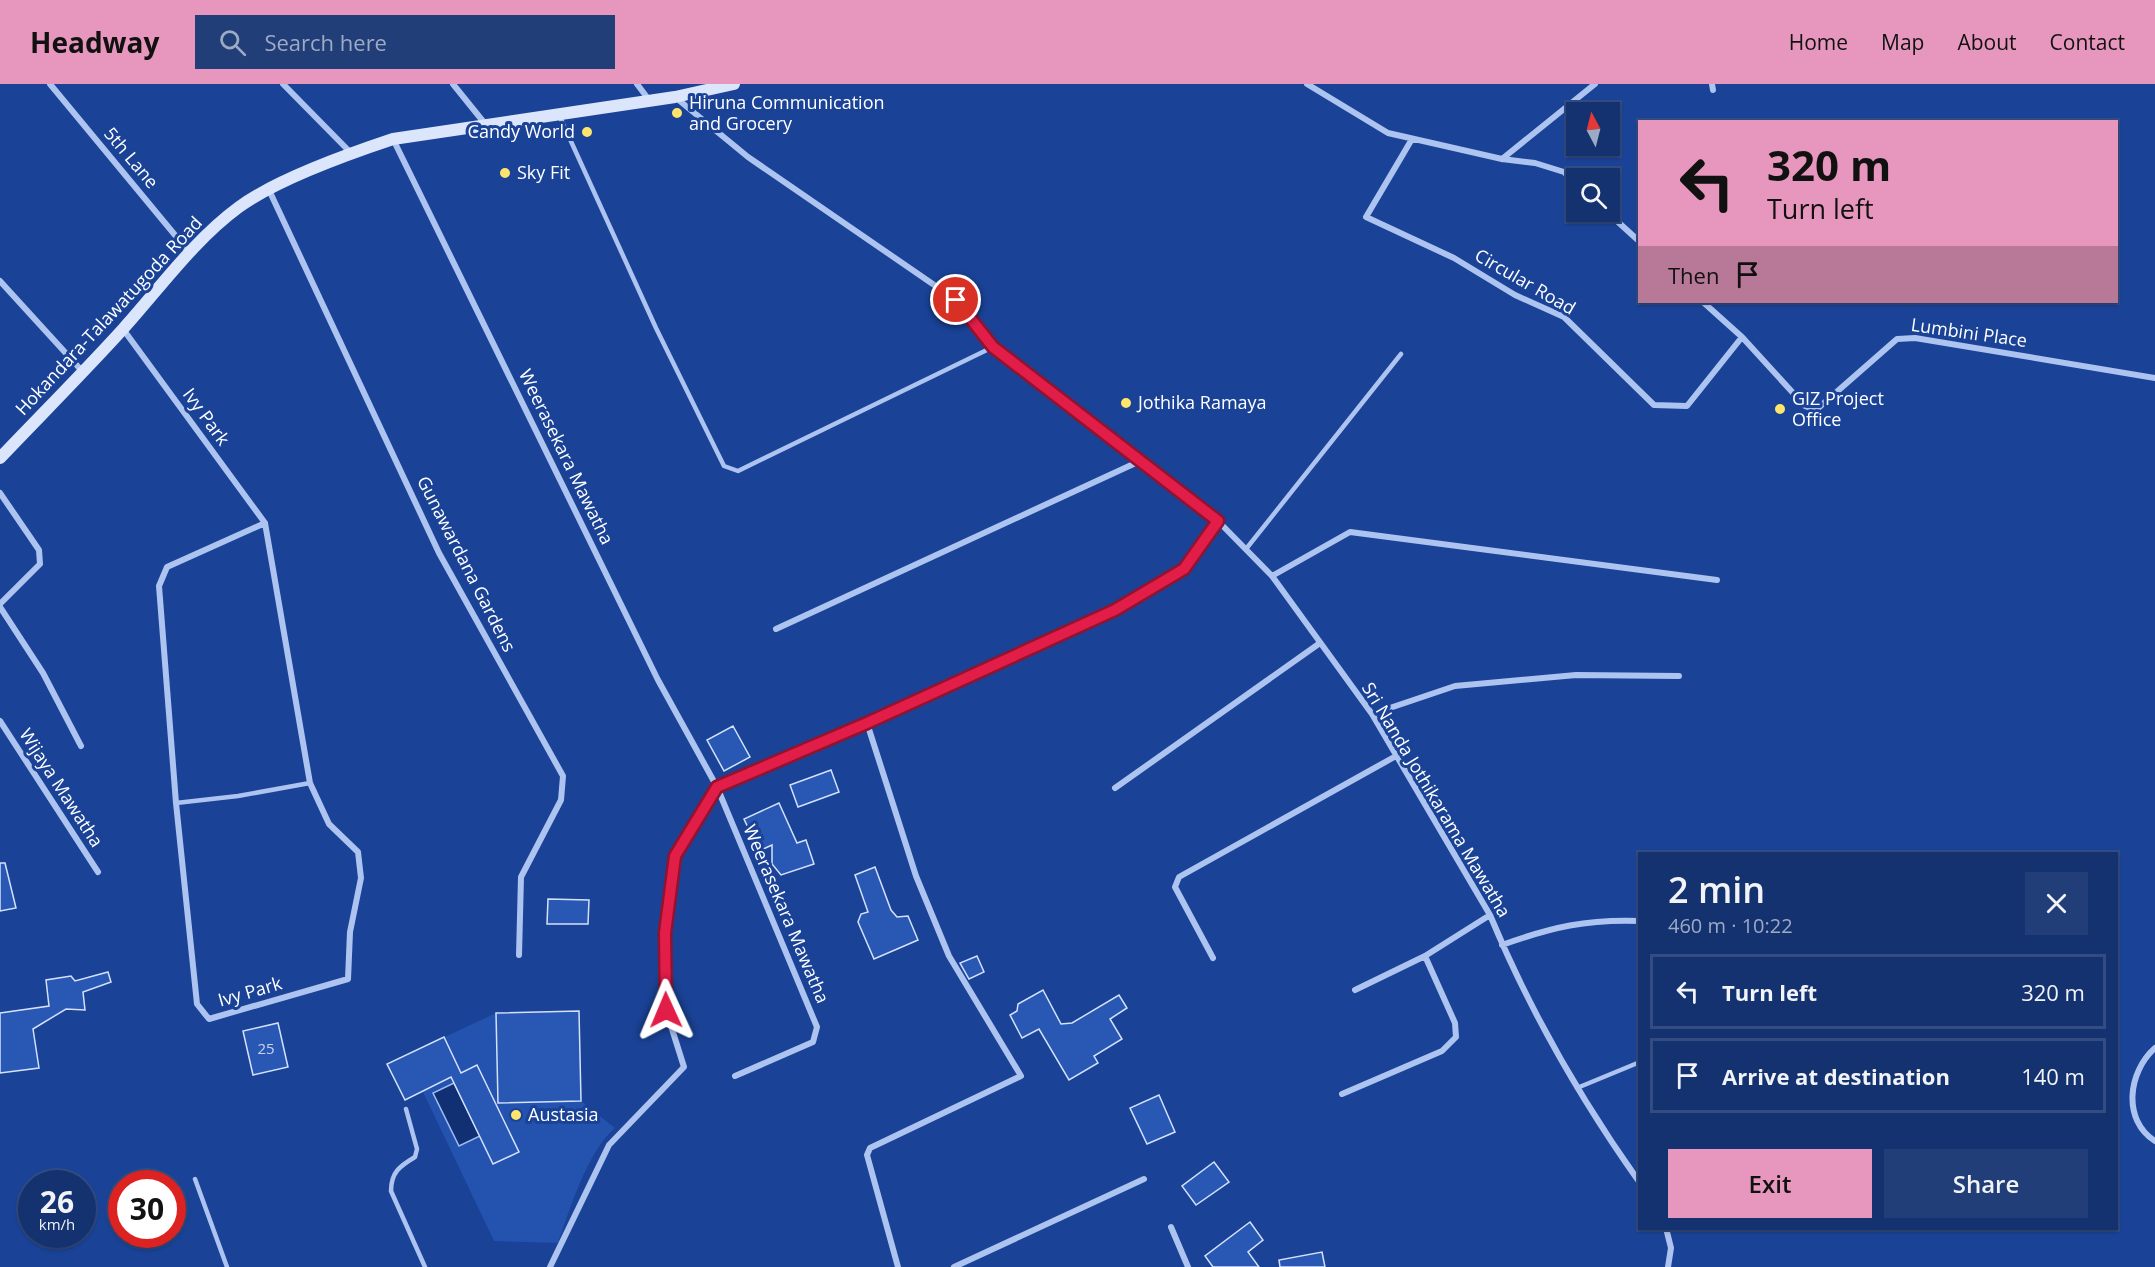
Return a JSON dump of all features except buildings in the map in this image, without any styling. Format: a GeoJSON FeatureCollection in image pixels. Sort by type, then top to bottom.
{"type":"FeatureCollection","features":[{"type":"Feature","properties":{"kind":"main road","name":"Hokandara-Talawatugoda Road"},"geometry":{"type":"LineString","coordinates":[[0,458],[123,329],[190,252],[239,207],[270,190],[351,153],[393,139],[675,97],[734,84]]}},
{"type":"Feature","properties":{"kind":"street","name":"5th Lane"},"geometry":{"type":"LineString","coordinates":[[50,84],[190,252]]}},
{"type":"Feature","properties":{"kind":"street"},"geometry":{"type":"LineString","coordinates":[[283,84],[351,153]]}},
{"type":"Feature","properties":{"kind":"street"},"geometry":{"type":"LineString","coordinates":[[453,84],[486,125]]}},
{"type":"Feature","properties":{"kind":"street"},"geometry":{"type":"LineString","coordinates":[[637,84],[650,101]]}},
{"type":"Feature","properties":{"kind":"street"},"geometry":{"type":"LineString","coordinates":[[1307,84],[1388,133],[1502,159],[1535,163],[1566,174]]}},
{"type":"Feature","properties":{"kind":"street"},"geometry":{"type":"LineString","coordinates":[[1502,159],[1595,84]]}},
{"type":"Feature","properties":{"kind":"street","name":"Sri Nanda Jothikarama Mawatha"},"geometry":{"type":"LineString","coordinates":[[675,97],[748,156],[956,300],[993,347],[1218,521],[1272,576],[1371,714],[1490,915],[1502,945],[1577,1088],[1622,1162],[1638,1181]]}},
{"type":"Feature","properties":{"kind":"street","name":"Weerasekara Mawatha"},"geometry":{"type":"LineString","coordinates":[[393,139],[658,680],[717,787],[817,1027],[813,1042],[735,1076]]}},
{"type":"Feature","properties":{"kind":"street","name":"Circular Road"},"geometry":{"type":"LineString","coordinates":[[1413,139],[1366,217],[1454,258],[1515,295],[1564,317],[1654,405],[1687,406],[1742,337]]}},
{"type":"Feature","properties":{"kind":"street","name":"Gunawardana Gardens"},"geometry":{"type":"LineString","coordinates":[[270,190],[440,553],[563,776],[561,800],[521,878],[519,955]]}},
{"type":"Feature","properties":{"kind":"street"},"geometry":{"type":"LineString","coordinates":[[1617,222],[1638,240]]}},
{"type":"Feature","properties":{"kind":"street"},"geometry":{"type":"LineString","coordinates":[[0,281],[83,372]]}},
{"type":"Feature","properties":{"kind":"street","name":"Lumbini Place"},"geometry":{"type":"LineString","coordinates":[[1704,303],[1742,337],[1805,406],[1816,410],[1897,339],[1916,338],[2155,378]]}},
{"type":"Feature","properties":{"kind":"street","name":"Ivy Park"},"geometry":{"type":"LineString","coordinates":[[123,329],[265,523],[310,783],[329,824],[358,852],[361,878],[350,932],[348,979],[209,1019],[197,1004],[176,803],[159,586],[167,567],[265,523]]}},
{"type":"Feature","properties":{"kind":"street"},"geometry":{"type":"LineString","coordinates":[[776,629],[1140,461]]}},
{"type":"Feature","properties":{"kind":"street"},"geometry":{"type":"LineString","coordinates":[[0,493],[39,550],[40,564],[0,606],[43,673],[81,746]]}},
{"type":"Feature","properties":{"kind":"street"},"geometry":{"type":"LineString","coordinates":[[550,1267],[609,1145],[684,1067],[666,1010],[665,933],[675,856],[717,787],[867,723],[1115,610],[1184,569],[1218,521]]}},
{"type":"Feature","properties":{"kind":"street"},"geometry":{"type":"LineString","coordinates":[[1272,576],[1350,532],[1717,580]]}},
{"type":"Feature","properties":{"kind":"street"},"geometry":{"type":"LineString","coordinates":[[1115,788],[1320,643]]}},
{"type":"Feature","properties":{"kind":"street"},"geometry":{"type":"LineString","coordinates":[[1371,714],[1455,686],[1576,675],[1679,676]]}},
{"type":"Feature","properties":{"kind":"street","name":"Wijaya Mawatha"},"geometry":{"type":"LineString","coordinates":[[0,721],[98,872]]}},
{"type":"Feature","properties":{"kind":"street"},"geometry":{"type":"LineString","coordinates":[[867,723],[916,876],[949,956],[1021,1076],[870,1148],[867,1155],[898,1267]]}},
{"type":"Feature","properties":{"kind":"street"},"geometry":{"type":"LineString","coordinates":[[1213,958],[1175,887],[1179,877],[1395,756]]}},
{"type":"Feature","properties":{"kind":"street"},"geometry":{"type":"LineString","coordinates":[[1355,990],[1425,956],[1490,915]]}},
{"type":"Feature","properties":{"kind":"street"},"geometry":{"type":"LineString","coordinates":[[1502,945],[1547,929],[1599,920],[1638,921]]}},
{"type":"Feature","properties":{"kind":"street"},"geometry":{"type":"LineString","coordinates":[[1342,1094],[1442,1051],[1456,1037],[1455,1023],[1425,956]]}},
{"type":"Feature","properties":{"kind":"street"},"geometry":{"type":"LineString","coordinates":[[2155,1048],[2138,1070],[2131,1100],[2142,1132],[2155,1141]]}},
{"type":"Feature","properties":{"kind":"street"},"geometry":{"type":"LineString","coordinates":[[954,1267],[1144,1179]]}},
{"type":"Feature","properties":{"kind":"street"},"geometry":{"type":"LineString","coordinates":[[1171,1227],[1188,1267]]}},
{"type":"Feature","properties":{"kind":"street"},"geometry":{"type":"LineString","coordinates":[[1666,1230],[1671,1248],[1668,1267]]}},
{"type":"Feature","properties":{"kind":"lane"},"geometry":{"type":"LineString","coordinates":[[559,115],[656,328],[724,466],[738,471],[993,347]]}},
{"type":"Feature","properties":{"kind":"lane"},"geometry":{"type":"LineString","coordinates":[[1246,549],[1401,354]]}},
{"type":"Feature","properties":{"kind":"lane"},"geometry":{"type":"LineString","coordinates":[[176,803],[238,796],[310,783]]}},
{"type":"Feature","properties":{"kind":"lane"},"geometry":{"type":"LineString","coordinates":[[1577,1088],[1638,1063]]}},
{"type":"Feature","properties":{"kind":"lane"},"geometry":{"type":"LineString","coordinates":[[406,1110],[417,1149],[415,1157],[397,1168],[391,1180],[391,1191],[425,1267]]}},
{"type":"Feature","properties":{"kind":"lane"},"geometry":{"type":"LineString","coordinates":[[195,1179],[227,1267]]}},
{"type":"Feature","properties":{"kind":"shaded area","name":"Austasia"},"geometry":{"type":"Polygon","coordinates":[[[579,1011],[581,1101],[615,1128],[605,1138],[588,1166],[558,1243],[494,1241],[423,1092],[405,1100],[387,1064],[496,1013],[579,1011]]]}},
{"type":"Feature","properties":{"kind":"shaded area"},"geometry":{"type":"Polygon","coordinates":[[[454,1083],[480,1136],[459,1146],[433,1093],[454,1083]]]}},
{"type":"Feature","properties":{"kind":"place","name":"Hiruna Communication and Grocery"},"geometry":{"type":"Point","coordinates":[677,113]}},
{"type":"Feature","properties":{"kind":"place","name":"Candy World"},"geometry":{"type":"Point","coordinates":[587,132]}},
{"type":"Feature","properties":{"kind":"place","name":"Sky Fit"},"geometry":{"type":"Point","coordinates":[505,173]}},
{"type":"Feature","properties":{"kind":"place","name":"Jothika Ramaya"},"geometry":{"type":"Point","coordinates":[1126,403]}},
{"type":"Feature","properties":{"kind":"place","name":"GIZ Project Office"},"geometry":{"type":"Point","coordinates":[1780,409]}},
{"type":"Feature","properties":{"kind":"place","name":"Austasia"},"geometry":{"type":"Point","coordinates":[516,1115]}},
{"type":"Feature","properties":{"kind":"route"},"geometry":{"type":"LineString","coordinates":[[666,1010],[665,933],[675,856],[717,787],[867,723],[1115,610],[1184,569],[1218,521],[993,347],[956,300]]}}]}
